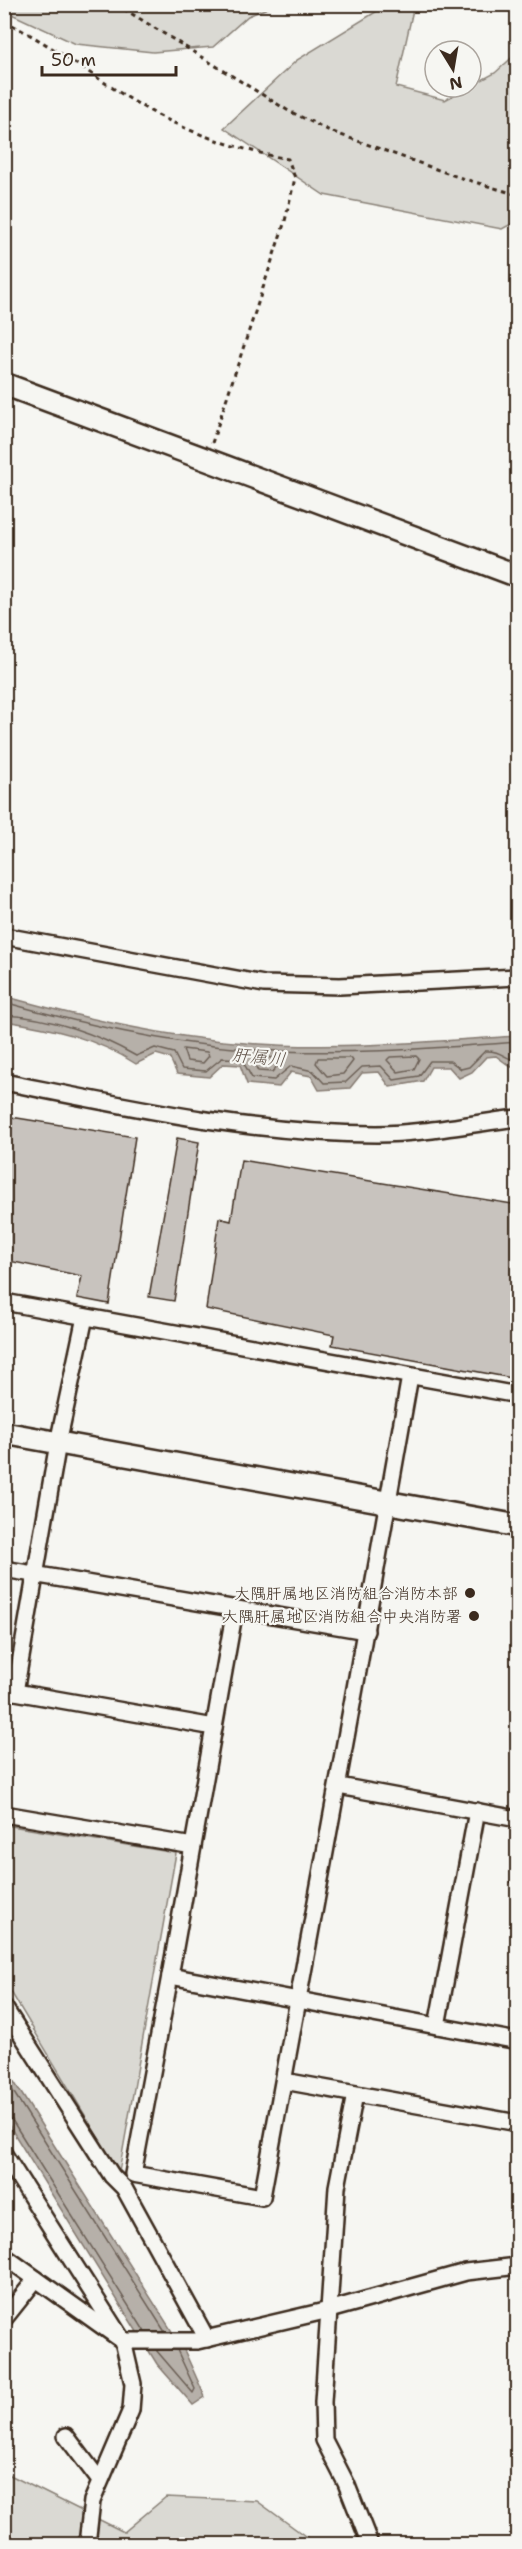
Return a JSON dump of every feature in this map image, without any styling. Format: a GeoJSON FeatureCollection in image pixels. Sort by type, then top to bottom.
{"type":"FeatureCollection","features":[{"type":"Feature","properties":{"kind":"street"},"geometry":{"type":"LineString","coordinates":[[4,384],[518,576]]}},
{"type":"Feature","properties":{"kind":"street"},"geometry":{"type":"LineString","coordinates":[[4,936],[264,984],[340,986],[518,977]]}},
{"type":"Feature","properties":{"kind":"street"},"geometry":{"type":"LineString","coordinates":[[4,1082],[214,1123],[289,1131],[380,1134],[518,1118]]}},
{"type":"Feature","properties":{"kind":"street"},"geometry":{"type":"LineString","coordinates":[[4,1302],[518,1395]]}},
{"type":"Feature","properties":{"kind":"street"},"geometry":{"type":"LineString","coordinates":[[85,1317],[10,1691],[214,1726]]}},
{"type":"Feature","properties":{"kind":"street"},"geometry":{"type":"LineString","coordinates":[[133,2174],[262,2197],[339,1786],[410,1376]]}},
{"type":"Feature","properties":{"kind":"street"},"geometry":{"type":"LineString","coordinates":[[4,1433],[518,1526]]}},
{"type":"Feature","properties":{"kind":"street"},"geometry":{"type":"LineString","coordinates":[[4,1569],[366,1631]]}},
{"type":"Feature","properties":{"kind":"street"},"geometry":{"type":"LineString","coordinates":[[124,2188],[133,2174],[235,1608]]}},
{"type":"Feature","properties":{"kind":"street"},"geometry":{"type":"LineString","coordinates":[[339,1786],[518,1819]]}},
{"type":"Feature","properties":{"kind":"street"},"geometry":{"type":"LineString","coordinates":[[437,2026],[477,1811]]}},
{"type":"Feature","properties":{"kind":"street"},"geometry":{"type":"LineString","coordinates":[[4,1814],[193,1846]]}},
{"type":"Feature","properties":{"kind":"street"},"geometry":{"type":"LineString","coordinates":[[170,1976],[518,2041]]}},
{"type":"Feature","properties":{"kind":"street"},"geometry":{"type":"LineString","coordinates":[[4,2007],[112,2176],[124,2188],[202,2340]]}},
{"type":"Feature","properties":{"kind":"street"},"geometry":{"type":"LineString","coordinates":[[284,2081],[518,2123]]}},
{"type":"Feature","properties":{"kind":"street"},"geometry":{"type":"LineString","coordinates":[[355,2094],[337,2187],[323,2402],[324,2440],[346,2483],[370,2544]]}},
{"type":"Feature","properties":{"kind":"street"},"geometry":{"type":"LineString","coordinates":[[4,2154],[129,2341],[133,2384],[131,2410],[92,2501],[87,2544]]}},
{"type":"Feature","properties":{"kind":"street"},"geometry":{"type":"LineString","coordinates":[[4,2256],[129,2341],[202,2340],[328,2310],[466,2272],[518,2266]]}},
{"type":"Feature","properties":{"kind":"street"},"geometry":{"type":"LineString","coordinates":[[4,2319],[36,2279]]}},
{"type":"Feature","properties":{"kind":"street"},"geometry":{"type":"LineString","coordinates":[[66,2436],[100,2481]]}},
{"type":"Feature","properties":{"kind":"path"},"geometry":{"type":"LineString","coordinates":[[116,4],[287,110],[330,131],[458,177],[518,195]]}},
{"type":"Feature","properties":{"kind":"path"},"geometry":{"type":"LineString","coordinates":[[4,21],[38,38],[132,101],[190,130],[260,154],[288,159],[295,178],[285,222],[207,459]]}},
{"type":"Feature","properties":{"kind":"shaded area"},"geometry":{"type":"Polygon","coordinates":[[[5,4],[275,5],[248,16],[213,47],[153,52],[76,44],[5,11],[5,4]]]}},
{"type":"Feature","properties":{"kind":"shaded area"},"geometry":{"type":"Polygon","coordinates":[[[387,5],[414,5],[396,87],[423,94],[423,99],[483,99],[483,79],[495,73],[517,53],[517,221],[502,229],[324,195],[224,128],[297,60],[387,5]]]}},
{"type":"Feature","properties":{"kind":"shaded area"},"geometry":{"type":"Polygon","coordinates":[[[5,1825],[176,1853],[119,2172],[5,1982],[5,1825]]]}},
{"type":"Feature","properties":{"kind":"shaded area"},"geometry":{"type":"Polygon","coordinates":[[[4,2472],[124,2532],[166,2497],[257,2501],[316,2544],[5,2544],[4,2472]]]}},
{"type":"Feature","properties":{"kind":"water","name":"肝属川"},"geometry":{"type":"Polygon","coordinates":[[[4,996],[124,1026],[245,1043],[313,1046],[415,1043],[517,1036],[517,1066],[511,1067],[496,1056],[486,1057],[472,1072],[459,1078],[449,1067],[431,1067],[423,1081],[390,1087],[379,1072],[362,1073],[350,1088],[319,1090],[311,1076],[291,1072],[279,1087],[247,1084],[240,1065],[223,1064],[209,1077],[177,1074],[170,1058],[156,1054],[136,1064],[105,1047],[73,1035],[5,1021],[4,996]]]}},
{"type":"Feature","properties":{"kind":"water"},"geometry":{"type":"Polygon","coordinates":[[[4,2066],[185,2352],[205,2397],[193,2405],[157,2364],[5,2119],[4,2066]]]}},
{"type":"Feature","properties":{"kind":"building"},"geometry":{"type":"Polygon","coordinates":[[[11,1117],[135,1137],[109,1304],[77,1298],[82,1276],[4,1260],[4,1153],[11,1117]]]}},
{"type":"Feature","properties":{"kind":"building"},"geometry":{"type":"Polygon","coordinates":[[[177,1138],[199,1142],[174,1301],[149,1297],[177,1138]]]}},
{"type":"Feature","properties":{"kind":"building"},"geometry":{"type":"Polygon","coordinates":[[[241,1160],[518,1205],[518,1369],[511,1368],[512,1378],[332,1345],[334,1335],[206,1309],[219,1218],[231,1221],[241,1160]]]}},
{"type":"Feature","properties":{"kind":"place","name":"大隅肝属地区消防組合消防本部"},"geometry":{"type":"Point","coordinates":[470,1593]}},
{"type":"Feature","properties":{"kind":"place","name":"大隅肝属地区消防組合中央消防署"},"geometry":{"type":"Point","coordinates":[474,1616]}}]}
